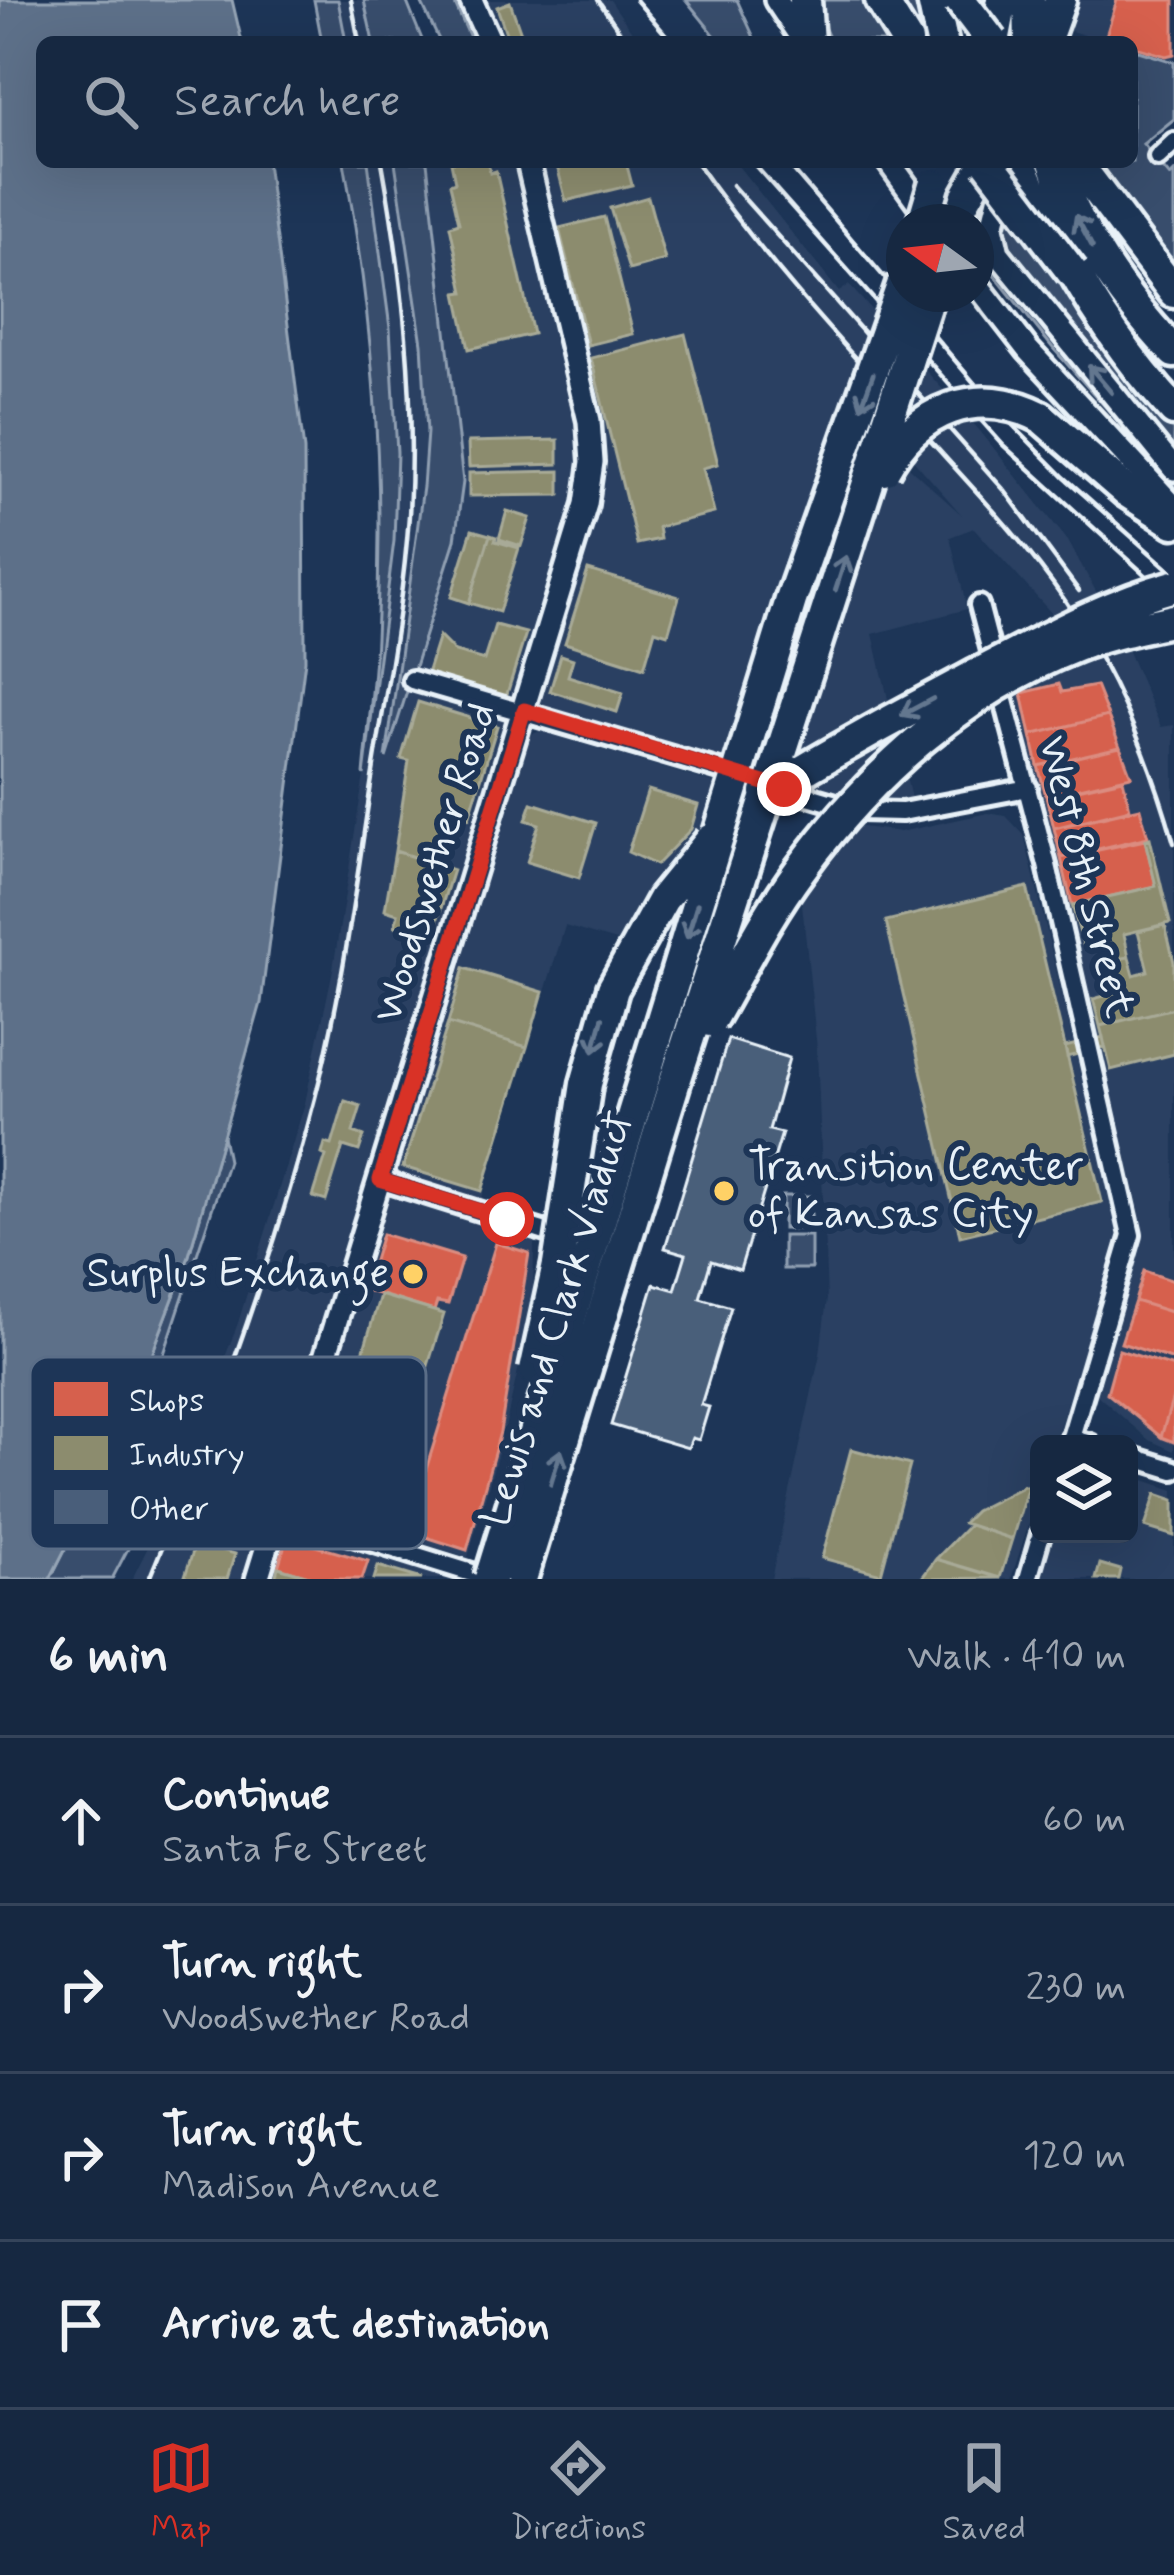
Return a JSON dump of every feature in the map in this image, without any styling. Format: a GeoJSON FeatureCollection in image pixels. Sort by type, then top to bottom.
{"type":"FeatureCollection","features":[{"type":"Feature","properties":{"kind":"highway"},"geometry":{"type":"LineString","coordinates":[[806,0],[806,36]]}},
{"type":"Feature","properties":{"kind":"highway"},"geometry":{"type":"LineString","coordinates":[[880,0],[903,36]]}},
{"type":"Feature","properties":{"kind":"highway"},"geometry":{"type":"LineString","coordinates":[[971,36],[978,0]]}},
{"type":"Feature","properties":{"kind":"highway"},"geometry":{"type":"LineString","coordinates":[[994,36],[1002,0]]}},
{"type":"Feature","properties":{"kind":"highway"},"geometry":{"type":"LineString","coordinates":[[1029,0],[1037,36]]}},
{"type":"Feature","properties":{"kind":"highway"},"geometry":{"type":"LineString","coordinates":[[1039,36],[1042,0]]}},
{"type":"Feature","properties":{"kind":"highway"},"geometry":{"type":"LineString","coordinates":[[1041,36],[1060,0]]}},
{"type":"Feature","properties":{"kind":"highway"},"geometry":{"type":"LineString","coordinates":[[945,10],[984,36]]}},
{"type":"Feature","properties":{"kind":"highway"},"geometry":{"type":"LineString","coordinates":[[945,10],[974,36]]}},
{"type":"Feature","properties":{"kind":"highway"},"geometry":{"type":"LineString","coordinates":[[952,204],[967,168]]}},
{"type":"Feature","properties":{"kind":"highway"},"geometry":{"type":"LineString","coordinates":[[957,204],[983,168]]}},
{"type":"Feature","properties":{"kind":"highway"},"geometry":{"type":"LineString","coordinates":[[992,168],[1174,410]]}},
{"type":"Feature","properties":{"kind":"highway"},"geometry":{"type":"LineString","coordinates":[[1023,168],[1072,272]]}},
{"type":"Feature","properties":{"kind":"highway"},"geometry":{"type":"LineString","coordinates":[[1063,168],[1076,216],[1109,274],[1174,352]]}},
{"type":"Feature","properties":{"kind":"highway"},"geometry":{"type":"LineString","coordinates":[[1066,168],[1174,292]]}},
{"type":"Feature","properties":{"kind":"highway"},"geometry":{"type":"LineString","coordinates":[[928,204],[938,170]]}},
{"type":"Feature","properties":{"kind":"highway","name":"Lewis and Clark Viaduct"},"geometry":{"type":"LineString","coordinates":[[492,1572],[791,600],[893,312]]}},
{"type":"Feature","properties":{"kind":"highway"},"geometry":{"type":"LineString","coordinates":[[674,1084],[923,312]]}},
{"type":"Feature","properties":{"kind":"highway"},"geometry":{"type":"LineString","coordinates":[[857,524],[888,462],[924,419],[971,401],[1020,406],[1041,417],[1126,491],[1174,522]]}},
{"type":"Feature","properties":{"kind":"highway"},"geometry":{"type":"LineString","coordinates":[[492,1572],[557,1265],[599,1031],[613,989],[663,899],[704,846],[758,798],[836,750],[1074,624],[1174,586]]}},
{"type":"Feature","properties":{"kind":"highway"},"geometry":{"type":"LineString","coordinates":[[674,1084],[798,872],[861,794],[896,761],[940,725],[1035,664],[1078,645],[1174,620]]}},
{"type":"Feature","properties":{"kind":"highway","name":"Lewis and Clark Viaduct"},"geometry":{"type":"LineString","coordinates":[[521,1579],[674,1084]]}},
{"type":"Feature","properties":{"kind":"street"},"geometry":{"type":"LineString","coordinates":[[471,0],[487,36]]}},
{"type":"Feature","properties":{"kind":"street"},"geometry":{"type":"LineString","coordinates":[[776,0],[802,36]]}},
{"type":"Feature","properties":{"kind":"street"},"geometry":{"type":"LineString","coordinates":[[1158,157],[1174,142]]}},
{"type":"Feature","properties":{"kind":"street","name":"Woodswether Road"},"geometry":{"type":"LineString","coordinates":[[326,1357],[586,504],[592,462],[589,421],[530,168]]}},
{"type":"Feature","properties":{"kind":"street"},"geometry":{"type":"LineString","coordinates":[[896,168],[931,204]]}},
{"type":"Feature","properties":{"kind":"street"},"geometry":{"type":"LineString","coordinates":[[1006,168],[993,214],[998,253],[1174,469]]}},
{"type":"Feature","properties":{"kind":"street"},"geometry":{"type":"LineString","coordinates":[[994,307],[1028,350],[1174,506]]}},
{"type":"Feature","properties":{"kind":"street","name":"West 8th Street"},"geometry":{"type":"LineString","coordinates":[[979,605],[1028,788],[1132,1235],[1072,1435]]}},
{"type":"Feature","properties":{"kind":"street"},"geometry":{"type":"LineString","coordinates":[[412,680],[883,814],[1028,788]]}},
{"type":"Feature","properties":{"kind":"street"},"geometry":{"type":"LineString","coordinates":[[380,1180],[634,1259]]}},
{"type":"Feature","properties":{"kind":"street"},"geometry":{"type":"LineString","coordinates":[[1138,1459],[1174,1470]]}},
{"type":"Feature","properties":{"kind":"street"},"geometry":{"type":"LineString","coordinates":[[1028,1579],[1038,1543]]}},
{"type":"Feature","properties":{"kind":"street","name":"Woodswether Road"},"geometry":{"type":"LineString","coordinates":[[257,1579],[267,1549]]}},
{"type":"Feature","properties":{"kind":"street"},"geometry":{"type":"LineString","coordinates":[[409,1549],[492,1572]]}},
{"type":"Feature","properties":{"kind":"shaded area"},"geometry":{"type":"Polygon","coordinates":[[[0,0],[232,0],[241,36],[36,36],[36,168],[268,168],[304,450],[305,660],[261,1003],[188,1259],[151,1357],[30,1357],[30,1549],[65,1549],[50,1579],[0,1579],[0,0]]]}},
{"type":"Feature","properties":{"kind":"shaded area"},"geometry":{"type":"Polygon","coordinates":[[[314,0],[338,0],[345,36],[321,36],[314,0]]]}},
{"type":"Feature","properties":{"kind":"shaded area"},"geometry":{"type":"Polygon","coordinates":[[[338,0],[364,0],[372,36],[345,36],[338,0]]]}},
{"type":"Feature","properties":{"kind":"shaded area"},"geometry":{"type":"Polygon","coordinates":[[[364,0],[406,0],[421,36],[372,36],[364,0]]]}},
{"type":"Feature","properties":{"kind":"shaded area"},"geometry":{"type":"Polygon","coordinates":[[[420,0],[453,0],[469,36],[437,36],[420,0]]]}},
{"type":"Feature","properties":{"kind":"shaded area"},"geometry":{"type":"Polygon","coordinates":[[[476,0],[610,0],[635,36],[491,36],[476,0]]]}},
{"type":"Feature","properties":{"kind":"shaded area"},"geometry":{"type":"Polygon","coordinates":[[[686,0],[737,0],[753,36],[715,36],[686,0]]]}},
{"type":"Feature","properties":{"kind":"shaded area"},"geometry":{"type":"Polygon","coordinates":[[[812,0],[921,0],[934,36],[828,36],[812,0]]]}},
{"type":"Feature","properties":{"kind":"shaded area"},"geometry":{"type":"Polygon","coordinates":[[[1065,0],[1174,0],[1174,62],[1138,51],[1138,36],[1088,36],[1057,27],[1065,0]]]}},
{"type":"Feature","properties":{"kind":"shaded area"},"geometry":{"type":"Polygon","coordinates":[[[1138,51],[1174,62],[1174,119],[1143,144],[1170,176],[1174,172],[1174,298],[1090,168],[1138,168],[1138,51]]]}},
{"type":"Feature","properties":{"kind":"shaded area"},"geometry":{"type":"Polygon","coordinates":[[[345,168],[369,168],[390,328],[397,453],[394,541],[364,775],[376,638],[379,519],[362,280],[345,168]]]}},
{"type":"Feature","properties":{"kind":"shaded area"},"geometry":{"type":"Polygon","coordinates":[[[369,168],[396,168],[422,344],[427,432],[388,748],[407,690],[503,719],[508,729],[313,1357],[225,1357],[305,1103],[333,969],[394,541],[395,387],[369,168]]]}},
{"type":"Feature","properties":{"kind":"shaded area"},"geometry":{"type":"Polygon","coordinates":[[[396,168],[428,168],[463,482],[455,540],[386,758],[423,487],[427,432],[422,344],[396,168]]]}},
{"type":"Feature","properties":{"kind":"shaded area"},"geometry":{"type":"Polygon","coordinates":[[[428,168],[514,168],[581,453],[578,498],[518,696],[511,701],[414,671],[455,540],[463,482],[428,168]]]}},
{"type":"Feature","properties":{"kind":"shaded area"},"geometry":{"type":"Polygon","coordinates":[[[532,168],[740,168],[839,292],[849,285],[980,431],[1068,541],[1122,638],[1161,727],[1174,725],[1174,1451],[1149,1440],[1096,1394],[1139,1247],[1141,1225],[1012,688],[1087,660],[1054,616],[974,528],[950,537],[967,609],[873,634],[912,803],[868,802],[543,705],[539,695],[595,501],[532,168]],[[851,382],[861,424],[962,515],[873,414],[851,382]]]}},
{"type":"Feature","properties":{"kind":"shaded area"},"geometry":{"type":"Polygon","coordinates":[[[996,168],[987,204],[976,204],[996,168]]]}},
{"type":"Feature","properties":{"kind":"shaded area"},"geometry":{"type":"Polygon","coordinates":[[[1003,212],[1017,215],[1139,385],[1174,426],[1174,449],[1004,246],[1003,212]]]}},
{"type":"Feature","properties":{"kind":"shaded area"},"geometry":{"type":"Polygon","coordinates":[[[994,264],[1174,484],[994,275],[994,264]]]}},
{"type":"Feature","properties":{"kind":"shaded area"},"geometry":{"type":"Polygon","coordinates":[[[540,731],[717,784],[699,837],[626,944],[565,926],[481,1201],[398,1176],[393,1161],[526,737],[540,731]]]}},
{"type":"Feature","properties":{"kind":"shaded area"},"geometry":{"type":"Polygon","coordinates":[[[988,813],[1006,816],[1024,835],[1117,1226],[1116,1247],[1057,1435],[1030,1435],[1030,1520],[1011,1579],[771,1579],[820,1354],[827,1299],[817,1049],[800,884],[847,825],[900,832],[988,813]]]}},
{"type":"Feature","properties":{"kind":"shaded area"},"geometry":{"type":"Polygon","coordinates":[[[223,1136],[228,1161],[163,1357],[151,1357],[188,1259],[223,1136]]]}},
{"type":"Feature","properties":{"kind":"shaded area"},"geometry":{"type":"Polygon","coordinates":[[[783,1196],[811,1196],[811,1229],[783,1229],[783,1196]]]}},
{"type":"Feature","properties":{"kind":"shaded area"},"geometry":{"type":"Polygon","coordinates":[[[386,1197],[534,1240],[533,1304],[504,1432],[468,1557],[426,1544],[426,1357],[337,1357],[386,1197]]]}},
{"type":"Feature","properties":{"kind":"shaded area"},"geometry":{"type":"Polygon","coordinates":[[[783,1236],[811,1236],[811,1269],[783,1269],[783,1236]]]}},
{"type":"Feature","properties":{"kind":"shaded area"},"geometry":{"type":"Polygon","coordinates":[[[1138,1478],[1174,1490],[1174,1579],[1039,1579],[1050,1543],[1138,1543],[1138,1478]]]}},
{"type":"Feature","properties":{"kind":"shaded area"},"geometry":{"type":"Polygon","coordinates":[[[65,1549],[128,1549],[112,1579],[50,1579],[65,1549]]]}},
{"type":"Feature","properties":{"kind":"shaded area"},"geometry":{"type":"Polygon","coordinates":[[[147,1549],[253,1549],[244,1579],[132,1579],[147,1549]]]}},
{"type":"Feature","properties":{"kind":"shaded area"},"geometry":{"type":"Polygon","coordinates":[[[275,1549],[351,1549],[450,1579],[264,1579],[275,1549]]]}},
{"type":"Feature","properties":{"kind":"building: Shops"},"geometry":{"type":"Polygon","coordinates":[[[1117,0],[1174,0],[1174,54],[1138,48],[1138,36],[1106,36],[1117,0]]]}},
{"type":"Feature","properties":{"kind":"building: Shops"},"geometry":{"type":"Polygon","coordinates":[[[1059,684],[1062,692],[1096,686],[1108,716],[1031,735],[1022,693],[1059,684]]]}},
{"type":"Feature","properties":{"kind":"building: Shops"},"geometry":{"type":"Polygon","coordinates":[[[1108,716],[1120,747],[1038,766],[1031,735],[1108,716]]]}},
{"type":"Feature","properties":{"kind":"building: Shops"},"geometry":{"type":"Polygon","coordinates":[[[1120,747],[1131,776],[1046,796],[1038,766],[1120,747]]]}},
{"type":"Feature","properties":{"kind":"building: Shops"},"geometry":{"type":"Polygon","coordinates":[[[1123,779],[1130,809],[1054,828],[1046,796],[1123,779]]]}},
{"type":"Feature","properties":{"kind":"building: Shops"},"geometry":{"type":"Polygon","coordinates":[[[1140,808],[1148,837],[1061,858],[1054,828],[1140,808]]]}},
{"type":"Feature","properties":{"kind":"building: Shops"},"geometry":{"type":"Polygon","coordinates":[[[1145,840],[1156,886],[1072,905],[1061,858],[1145,840]]]}},
{"type":"Feature","properties":{"kind":"building: Shops","name":"Surplus Exchange"},"geometry":{"type":"Polygon","coordinates":[[[382,1234],[462,1258],[448,1304],[437,1302],[434,1311],[365,1290],[382,1234]]]}},
{"type":"Feature","properties":{"kind":"building: Shops"},"geometry":{"type":"Polygon","coordinates":[[[496,1243],[529,1253],[500,1432],[467,1550],[426,1537],[426,1470],[496,1243]]]}},
{"type":"Feature","properties":{"kind":"building: Shops"},"geometry":{"type":"Polygon","coordinates":[[[1144,1271],[1174,1281],[1174,1313],[1135,1301],[1144,1271]]]}},
{"type":"Feature","properties":{"kind":"building: Shops"},"geometry":{"type":"Polygon","coordinates":[[[1135,1301],[1174,1313],[1174,1360],[1121,1343],[1135,1301]]]}},
{"type":"Feature","properties":{"kind":"building: Shops"},"geometry":{"type":"Polygon","coordinates":[[[1119,1350],[1174,1367],[1174,1394],[1161,1437],[1107,1393],[1119,1350]]]}},
{"type":"Feature","properties":{"kind":"building: Shops"},"geometry":{"type":"Polygon","coordinates":[[[1174,1394],[1174,1442],[1161,1437],[1174,1394]]]}},
{"type":"Feature","properties":{"kind":"building: Shops"},"geometry":{"type":"Polygon","coordinates":[[[284,1549],[326,1549],[368,1561],[362,1579],[319,1579],[278,1567],[284,1549]]]}},
{"type":"Feature","properties":{"kind":"building: Industry"},"geometry":{"type":"Polygon","coordinates":[[[510,2],[522,36],[507,36],[497,7],[510,2]]]}},
{"type":"Feature","properties":{"kind":"building: Industry"},"geometry":{"type":"Polygon","coordinates":[[[452,168],[496,171],[533,334],[469,349],[457,293],[464,292],[450,226],[459,223],[450,184],[455,182],[452,168]]]}},
{"type":"Feature","properties":{"kind":"building: Industry"},"geometry":{"type":"Polygon","coordinates":[[[558,168],[628,168],[632,185],[566,201],[558,168]]]}},
{"type":"Feature","properties":{"kind":"building: Industry"},"geometry":{"type":"Polygon","coordinates":[[[648,197],[665,260],[629,270],[610,208],[648,197]]]}},
{"type":"Feature","properties":{"kind":"building: Industry"},"geometry":{"type":"Polygon","coordinates":[[[604,217],[633,334],[588,345],[559,228],[604,217]]]}},
{"type":"Feature","properties":{"kind":"building: Industry"},"geometry":{"type":"Polygon","coordinates":[[[685,334],[718,464],[703,468],[714,513],[658,527],[660,539],[637,544],[591,358],[685,334]]]}},
{"type":"Feature","properties":{"kind":"building: Industry"},"geometry":{"type":"Polygon","coordinates":[[[558,440],[558,464],[469,467],[468,442],[558,440]]]}},
{"type":"Feature","properties":{"kind":"building: Industry"},"geometry":{"type":"Polygon","coordinates":[[[560,471],[560,495],[469,496],[469,473],[560,471]]]}},
{"type":"Feature","properties":{"kind":"building: Industry"},"geometry":{"type":"Polygon","coordinates":[[[507,511],[530,518],[521,546],[499,539],[507,511]]]}},
{"type":"Feature","properties":{"kind":"building: Industry"},"geometry":{"type":"Polygon","coordinates":[[[472,530],[490,535],[469,603],[451,597],[472,530]]]}},
{"type":"Feature","properties":{"kind":"building: Industry"},"geometry":{"type":"Polygon","coordinates":[[[490,535],[519,548],[499,612],[469,603],[490,535]]]}},
{"type":"Feature","properties":{"kind":"building: Industry"},"geometry":{"type":"Polygon","coordinates":[[[588,570],[679,597],[668,634],[655,630],[644,668],[565,643],[588,570]]]}},
{"type":"Feature","properties":{"kind":"building: Industry"},"geometry":{"type":"Polygon","coordinates":[[[495,625],[526,633],[506,697],[427,674],[439,636],[455,652],[484,660],[495,625]]]}},
{"type":"Feature","properties":{"kind":"building: Industry"},"geometry":{"type":"Polygon","coordinates":[[[561,655],[573,659],[568,676],[623,693],[617,712],[550,691],[561,655]]]}},
{"type":"Feature","properties":{"kind":"building: Industry"},"geometry":{"type":"Polygon","coordinates":[[[418,702],[497,726],[469,818],[449,812],[433,863],[395,851],[409,761],[401,759],[418,702]]]}},
{"type":"Feature","properties":{"kind":"building: Industry"},"geometry":{"type":"Polygon","coordinates":[[[648,790],[698,805],[691,829],[656,865],[628,852],[648,790]]]}},
{"type":"Feature","properties":{"kind":"building: Industry"},"geometry":{"type":"Polygon","coordinates":[[[532,803],[596,823],[579,878],[527,862],[539,824],[526,820],[532,803]]]}},
{"type":"Feature","properties":{"kind":"building: Industry"},"geometry":{"type":"Polygon","coordinates":[[[1150,838],[1170,923],[1124,934],[1129,957],[1111,960],[1106,939],[1083,944],[1072,905],[1156,886],[1145,840],[1150,838]]]}},
{"type":"Feature","properties":{"kind":"building: Industry"},"geometry":{"type":"Polygon","coordinates":[[[395,851],[453,870],[435,927],[427,924],[424,935],[395,926],[398,914],[385,910],[395,851]]]}},
{"type":"Feature","properties":{"kind":"building: Industry"},"geometry":{"type":"Polygon","coordinates":[[[1027,887],[1102,1202],[960,1236],[886,921],[1027,887]]]}},
{"type":"Feature","properties":{"kind":"building: Industry"},"geometry":{"type":"Polygon","coordinates":[[[1165,925],[1174,962],[1174,1008],[1100,1026],[1093,999],[1123,991],[1115,959],[1129,957],[1134,975],[1148,971],[1138,931],[1165,925]]]}},
{"type":"Feature","properties":{"kind":"building: Industry"},"geometry":{"type":"Polygon","coordinates":[[[464,968],[543,992],[527,1047],[448,1023],[464,968]]]}},
{"type":"Feature","properties":{"kind":"building: Industry"},"geometry":{"type":"Polygon","coordinates":[[[1174,1008],[1174,1054],[1111,1070],[1100,1026],[1174,1008]]]}},
{"type":"Feature","properties":{"kind":"building: Industry"},"geometry":{"type":"Polygon","coordinates":[[[448,1023],[527,1047],[482,1191],[403,1167],[448,1023]]]}},
{"type":"Feature","properties":{"kind":"building: Industry"},"geometry":{"type":"Polygon","coordinates":[[[1103,1037],[1105,1047],[1067,1057],[1065,1047],[1103,1037]]]}},
{"type":"Feature","properties":{"kind":"building: Industry"},"geometry":{"type":"Polygon","coordinates":[[[345,1101],[361,1106],[353,1132],[364,1136],[359,1151],[343,1146],[326,1201],[313,1197],[326,1156],[322,1154],[325,1143],[332,1145],[345,1101]]]}},
{"type":"Feature","properties":{"kind":"building: Industry"},"geometry":{"type":"Polygon","coordinates":[[[380,1295],[444,1314],[426,1372],[426,1357],[363,1353],[380,1295]]]}},
{"type":"Feature","properties":{"kind":"building: Industry"},"geometry":{"type":"Polygon","coordinates":[[[851,1449],[910,1465],[881,1574],[822,1558],[851,1449]]]}},
{"type":"Feature","properties":{"kind":"building: Industry"},"geometry":{"type":"Polygon","coordinates":[[[1028,1486],[1012,1539],[963,1523],[975,1511],[1028,1486]]]}},
{"type":"Feature","properties":{"kind":"building: Industry"},"geometry":{"type":"Polygon","coordinates":[[[1156,1494],[1174,1500],[1174,1536],[1145,1527],[1156,1494]]]}},
{"type":"Feature","properties":{"kind":"building: Industry"},"geometry":{"type":"Polygon","coordinates":[[[969,1525],[1012,1539],[1000,1578],[936,1559],[969,1525]]]}},
{"type":"Feature","properties":{"kind":"building: Industry"},"geometry":{"type":"Polygon","coordinates":[[[194,1549],[235,1554],[227,1579],[184,1579],[194,1549]]]}},
{"type":"Feature","properties":{"kind":"building: Industry"},"geometry":{"type":"Polygon","coordinates":[[[936,1559],[1000,1578],[921,1579],[936,1559]]]}},
{"type":"Feature","properties":{"kind":"building: Industry"},"geometry":{"type":"Polygon","coordinates":[[[1100,1564],[1121,1570],[1119,1579],[1096,1579],[1100,1564]]]}},
{"type":"Feature","properties":{"kind":"building: Industry"},"geometry":{"type":"Polygon","coordinates":[[[378,1566],[422,1579],[374,1579],[378,1566]]]}},
{"type":"Feature","properties":{"kind":"building: Industry"},"geometry":{"type":"Polygon","coordinates":[[[278,1567],[319,1579],[275,1579],[278,1567]]]}},
{"type":"Feature","properties":{"kind":"building: Other","name":"Transition Center of Kansas City"},"geometry":{"type":"Polygon","coordinates":[[[728,1039],[789,1058],[769,1130],[782,1133],[740,1270],[711,1261],[700,1298],[731,1307],[701,1405],[709,1407],[699,1440],[692,1438],[688,1448],[611,1425],[654,1284],[675,1290],[686,1254],[665,1248],[728,1039]]]}},
{"type":"Feature","properties":{"kind":"railway"},"geometry":{"type":"LineString","coordinates":[[351,0],[358,36]]}},
{"type":"Feature","properties":{"kind":"railway"},"geometry":{"type":"LineString","coordinates":[[598,0],[623,36]]}},
{"type":"Feature","properties":{"kind":"railway"},"geometry":{"type":"LineString","coordinates":[[636,0],[667,36]]}},
{"type":"Feature","properties":{"kind":"railway"},"geometry":{"type":"LineString","coordinates":[[235,1357],[280,1221],[325,1059],[398,616],[409,515],[411,426],[406,338],[383,168]]}},
{"type":"Feature","properties":{"kind":"railway"},"geometry":{"type":"LineString","coordinates":[[700,168],[777,268],[998,516],[1066,602],[1130,718],[1174,843]]}},
{"type":"Feature","properties":{"kind":"railway"},"geometry":{"type":"LineString","coordinates":[[757,168],[1003,445],[1174,601]]}},
{"type":"Feature","properties":{"kind":"railway"},"geometry":{"type":"LineString","coordinates":[[791,168],[993,405],[1064,477],[1174,574]]}},
{"type":"Feature","properties":{"kind":"railway"},"geometry":{"type":"LineString","coordinates":[[732,185],[1005,491],[1079,591]]}},
{"type":"Feature","properties":{"kind":"railway"},"geometry":{"type":"LineString","coordinates":[[149,1579],[161,1549]]}},
{"type":"Feature","properties":{"kind":"place","name":"Transition Center of Kansas City"},"geometry":{"type":"Point","coordinates":[724,1191]}},
{"type":"Feature","properties":{"kind":"place","name":"Surplus Exchange"},"geometry":{"type":"Point","coordinates":[413,1274]}},
{"type":"Feature","properties":{"kind":"route"},"geometry":{"type":"LineString","coordinates":[[507,1219],[380,1180],[524,710],[784,789]]}}]}
